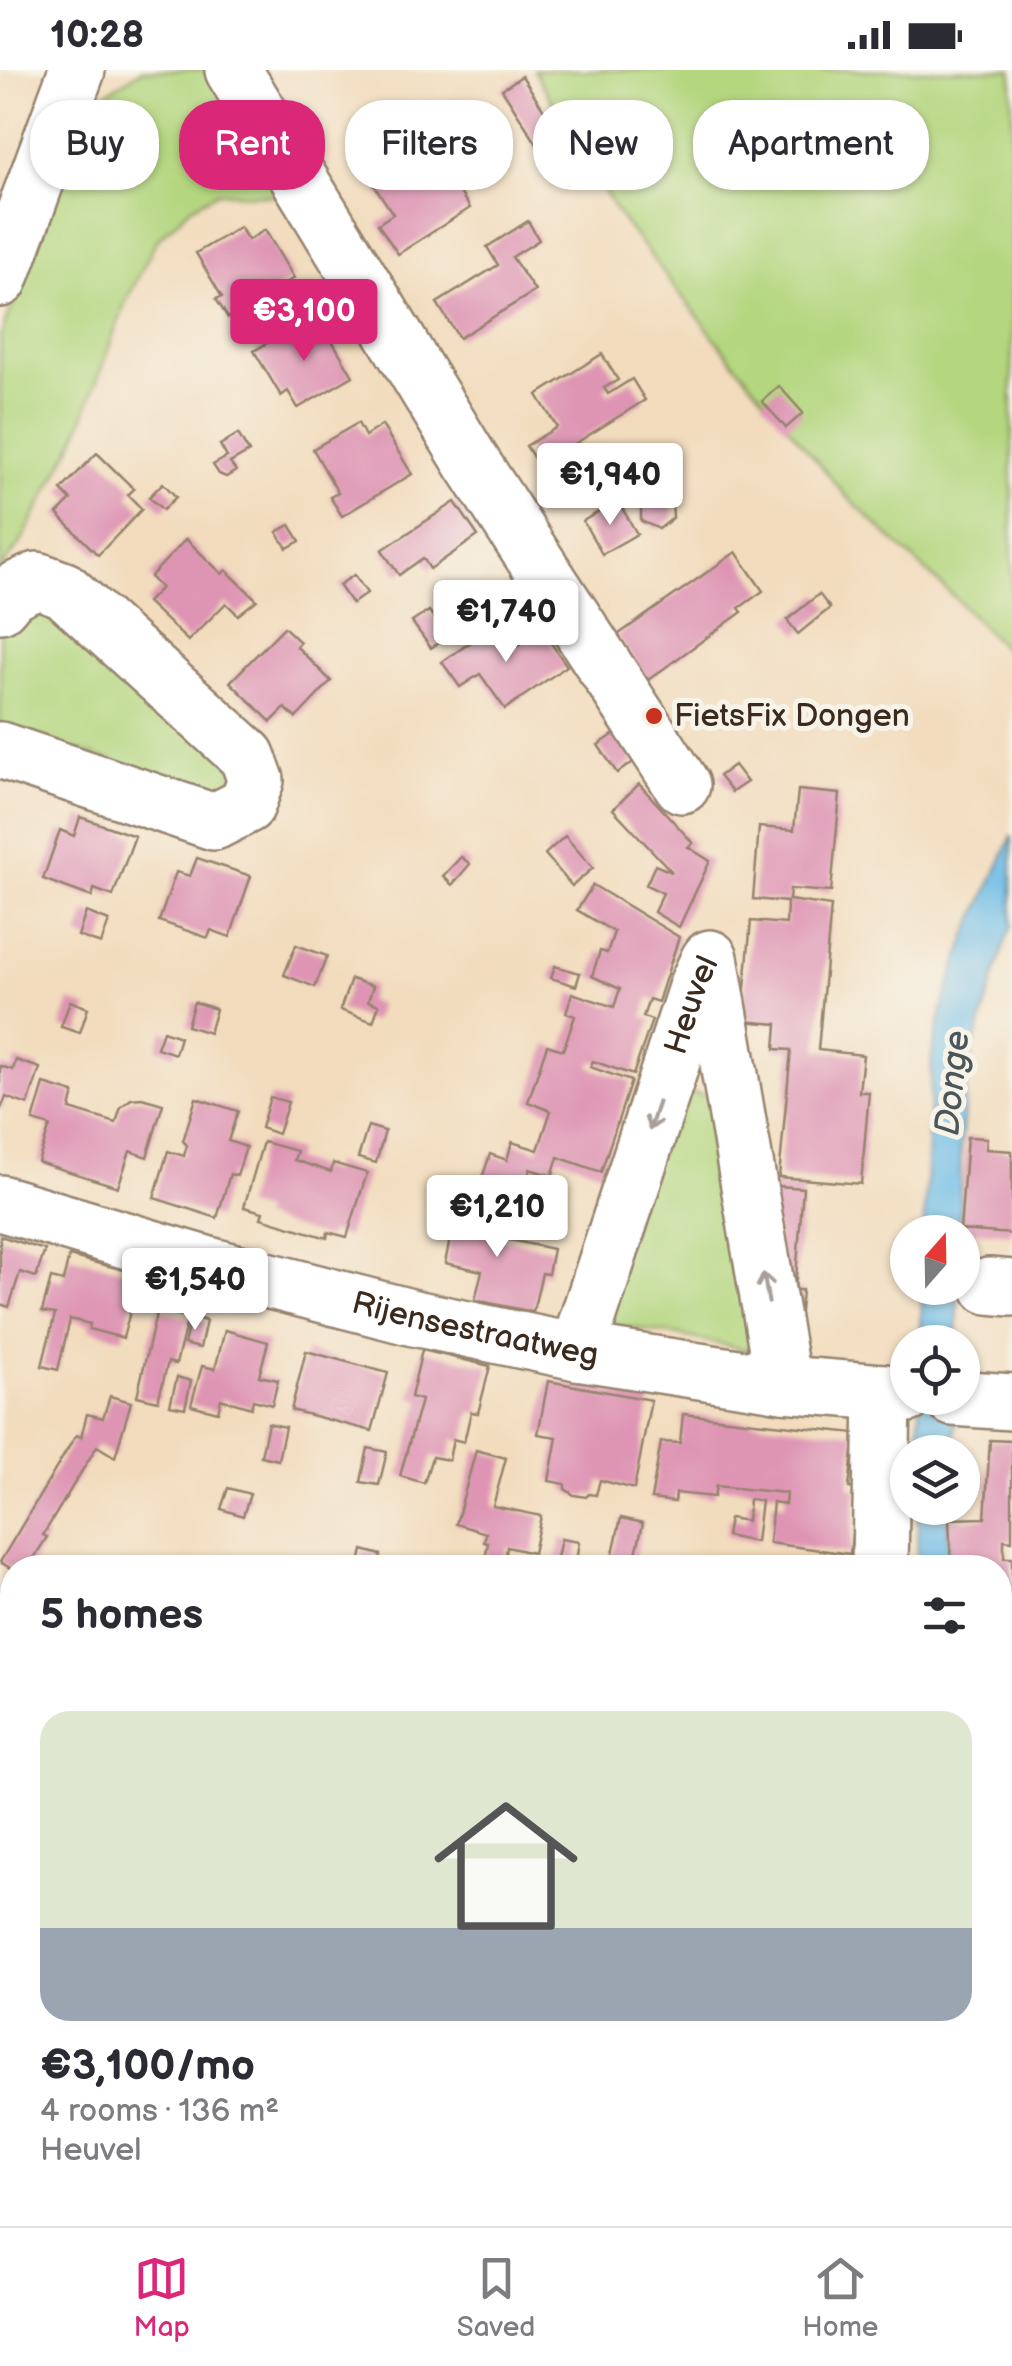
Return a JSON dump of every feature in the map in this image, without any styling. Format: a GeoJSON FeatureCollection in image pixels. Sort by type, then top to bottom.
{"type":"FeatureCollection","features":[{"type":"Feature","properties":{"kind":"street"},"geometry":{"type":"LineString","coordinates":[[0,278],[77,70]]}},
{"type":"Feature","properties":{"kind":"street"},"geometry":{"type":"LineString","coordinates":[[233,70],[471,461],[682,785]]}},
{"type":"Feature","properties":{"kind":"street"},"geometry":{"type":"LineString","coordinates":[[0,604],[11,592],[37,580],[64,590],[247,756],[256,780],[247,806],[214,822],[0,750]]}},
{"type":"Feature","properties":{"kind":"street","name":"Heuvel"},"geometry":{"type":"LineString","coordinates":[[577,1352],[697,985],[710,958],[783,1384]]}},
{"type":"Feature","properties":{"kind":"street","name":"Rijensestraatweg"},"geometry":{"type":"LineString","coordinates":[[0,1204],[396,1314],[577,1352],[783,1384],[890,1393]]}},
{"type":"Feature","properties":{"kind":"street"},"geometry":{"type":"LineString","coordinates":[[881,1555],[893,1415]]}},
{"type":"Feature","properties":{"kind":"green space"},"geometry":{"type":"Polygon","coordinates":[[[142,70],[211,70],[229,100],[179,100],[179,190],[284,190],[288,197],[218,192],[190,208],[156,241],[124,306],[77,436],[21,542],[0,570],[0,336],[58,190],[159,190],[159,100],[96,100],[142,70]]]}},
{"type":"Feature","properties":{"kind":"green space"},"geometry":{"type":"Polygon","coordinates":[[[534,70],[1012,70],[1012,657],[847,497],[728,355],[617,213],[604,190],[673,190],[673,100],[551,100],[534,70]]]}},
{"type":"Feature","properties":{"kind":"green space"},"geometry":{"type":"Polygon","coordinates":[[[36,586],[233,766],[236,800],[0,726],[0,614],[36,586]]]}},
{"type":"Feature","properties":{"kind":"green space"},"geometry":{"type":"Polygon","coordinates":[[[675,1090],[722,1098],[761,1353],[597,1323],[675,1090]]]}},
{"type":"Feature","properties":{"kind":"water","name":"Donge"},"geometry":{"type":"Polygon","coordinates":[[[1012,836],[1012,927],[967,1070],[959,1215],[925,1215],[932,1055],[943,1006],[966,938],[1012,836]]]}},
{"type":"Feature","properties":{"kind":"water"},"geometry":{"type":"Polygon","coordinates":[[[922,1305],[958,1305],[957,1325],[921,1325],[922,1305]]]}},
{"type":"Feature","properties":{"kind":"water"},"geometry":{"type":"Polygon","coordinates":[[[920,1415],[944,1415],[956,1423],[955,1435],[919,1435],[920,1415]]]}},
{"type":"Feature","properties":{"kind":"water"},"geometry":{"type":"Polygon","coordinates":[[[918,1525],[948,1525],[949,1555],[917,1555],[918,1525]]]}},
{"type":"Feature","properties":{"kind":"building"},"geometry":{"type":"Polygon","coordinates":[[[522,76],[538,100],[533,100],[533,138],[513,100],[502,89],[522,76]]]}},
{"type":"Feature","properties":{"kind":"building"},"geometry":{"type":"Polygon","coordinates":[[[377,190],[458,190],[470,208],[398,254],[378,224],[393,214],[377,190]]]}},
{"type":"Feature","properties":{"kind":"building"},"geometry":{"type":"Polygon","coordinates":[[[528,221],[539,240],[512,257],[535,291],[459,338],[437,303],[498,265],[487,247],[528,221]]]}},
{"type":"Feature","properties":{"kind":"building"},"geometry":{"type":"Polygon","coordinates":[[[240,227],[248,240],[265,230],[294,278],[228,318],[216,299],[222,297],[196,253],[240,227]]]}},
{"type":"Feature","properties":{"kind":"building"},"geometry":{"type":"Polygon","coordinates":[[[299,324],[306,337],[324,327],[353,376],[298,408],[288,391],[281,396],[254,351],[299,324]]]}},
{"type":"Feature","properties":{"kind":"building"},"geometry":{"type":"Polygon","coordinates":[[[602,354],[618,380],[604,388],[608,394],[632,379],[645,400],[539,466],[526,446],[557,427],[537,395],[602,354]]]}},
{"type":"Feature","properties":{"kind":"building"},"geometry":{"type":"Polygon","coordinates":[[[779,386],[803,413],[786,428],[762,401],[779,386]]]}},
{"type":"Feature","properties":{"kind":"building"},"geometry":{"type":"Polygon","coordinates":[[[358,423],[365,436],[382,425],[412,474],[342,516],[330,497],[338,493],[313,449],[358,423]]]}},
{"type":"Feature","properties":{"kind":"building"},"geometry":{"type":"Polygon","coordinates":[[[238,434],[249,452],[230,463],[236,471],[226,477],[213,465],[227,457],[220,445],[238,434]]]}},
{"type":"Feature","properties":{"kind":"building"},"geometry":{"type":"Polygon","coordinates":[[[97,453],[134,489],[128,495],[142,509],[98,555],[57,514],[71,500],[61,490],[97,453]]]}},
{"type":"Feature","properties":{"kind":"building"},"geometry":{"type":"Polygon","coordinates":[[[163,483],[176,497],[163,510],[149,497],[163,483]]]}},
{"type":"Feature","properties":{"kind":"building"},"geometry":{"type":"Polygon","coordinates":[[[654,492],[672,500],[673,518],[659,529],[641,521],[641,503],[654,492]]]}},
{"type":"Feature","properties":{"kind":"building"},"geometry":{"type":"Polygon","coordinates":[[[618,501],[637,534],[602,554],[583,521],[618,501]]]}},
{"type":"Feature","properties":{"kind":"building"},"geometry":{"type":"Polygon","coordinates":[[[455,502],[478,536],[430,569],[423,558],[399,575],[382,550],[455,502]]]}},
{"type":"Feature","properties":{"kind":"building"},"geometry":{"type":"Polygon","coordinates":[[[290,525],[300,541],[287,548],[277,532],[290,525]]]}},
{"type":"Feature","properties":{"kind":"building"},"geometry":{"type":"Polygon","coordinates":[[[186,539],[222,574],[226,570],[257,600],[238,615],[226,603],[188,641],[147,602],[161,588],[150,577],[186,539]]]}},
{"type":"Feature","properties":{"kind":"building"},"geometry":{"type":"Polygon","coordinates":[[[736,552],[763,591],[739,608],[742,612],[648,680],[616,636],[736,552]]]}},
{"type":"Feature","properties":{"kind":"building"},"geometry":{"type":"Polygon","coordinates":[[[354,575],[367,593],[352,604],[339,585],[354,575]]]}},
{"type":"Feature","properties":{"kind":"building"},"geometry":{"type":"Polygon","coordinates":[[[819,594],[830,608],[798,634],[787,620],[819,594]]]}},
{"type":"Feature","properties":{"kind":"building"},"geometry":{"type":"Polygon","coordinates":[[[429,611],[448,637],[431,648],[412,622],[429,611]]]}},
{"type":"Feature","properties":{"kind":"building"},"geometry":{"type":"Polygon","coordinates":[[[494,626],[511,650],[541,629],[567,666],[505,709],[480,674],[460,687],[442,662],[494,626]]]}},
{"type":"Feature","properties":{"kind":"building"},"geometry":{"type":"Polygon","coordinates":[[[284,627],[300,642],[296,646],[331,681],[296,718],[285,708],[271,722],[230,682],[284,627]]]}},
{"type":"Feature","properties":{"kind":"building"},"geometry":{"type":"Polygon","coordinates":[[[616,733],[635,761],[617,773],[598,745],[616,733]]]}},
{"type":"Feature","properties":{"kind":"building"},"geometry":{"type":"Polygon","coordinates":[[[734,765],[747,782],[732,792],[719,776],[734,765]]]}},
{"type":"Feature","properties":{"kind":"building"},"geometry":{"type":"Polygon","coordinates":[[[639,784],[693,843],[688,847],[710,861],[679,927],[654,912],[663,893],[646,885],[655,865],[672,872],[613,809],[639,784]]]}},
{"type":"Feature","properties":{"kind":"building"},"geometry":{"type":"Polygon","coordinates":[[[798,790],[840,794],[831,892],[790,889],[789,900],[831,906],[818,1050],[863,1055],[859,1092],[869,1092],[861,1184],[779,1177],[791,1050],[775,1049],[777,1024],[742,1021],[751,921],[786,924],[787,902],[753,899],[759,827],[794,830],[798,790]]]}},
{"type":"Feature","properties":{"kind":"building"},"geometry":{"type":"Polygon","coordinates":[[[80,817],[135,836],[113,896],[94,889],[92,897],[43,879],[60,830],[74,836],[80,817]]]}},
{"type":"Feature","properties":{"kind":"building"},"geometry":{"type":"Polygon","coordinates":[[[565,836],[593,868],[572,886],[545,854],[565,836]]]}},
{"type":"Feature","properties":{"kind":"building"},"geometry":{"type":"Polygon","coordinates":[[[461,857],[470,864],[452,885],[443,876],[461,857]]]}},
{"type":"Feature","properties":{"kind":"building"},"geometry":{"type":"Polygon","coordinates":[[[197,858],[251,876],[230,937],[211,930],[208,938],[159,921],[176,872],[190,876],[197,858]]]}},
{"type":"Feature","properties":{"kind":"building"},"geometry":{"type":"Polygon","coordinates":[[[593,885],[679,937],[658,1002],[649,999],[643,1017],[652,1020],[633,1075],[593,1061],[590,1067],[631,1081],[601,1172],[558,1157],[552,1176],[530,1169],[520,1216],[475,1199],[490,1154],[507,1160],[512,1142],[538,1150],[551,1111],[528,1102],[547,1045],[563,1050],[575,1016],[566,1013],[572,993],[614,1007],[620,989],[592,976],[600,951],[607,953],[614,932],[577,910],[593,885]]]}},
{"type":"Feature","properties":{"kind":"building"},"geometry":{"type":"Polygon","coordinates":[[[86,912],[109,921],[101,944],[78,936],[86,912]]]}},
{"type":"Feature","properties":{"kind":"building"},"geometry":{"type":"Polygon","coordinates":[[[296,945],[327,956],[315,987],[284,975],[296,945]]]}},
{"type":"Feature","properties":{"kind":"building"},"geometry":{"type":"Polygon","coordinates":[[[555,966],[580,973],[576,986],[551,978],[555,966]]]}},
{"type":"Feature","properties":{"kind":"building"},"geometry":{"type":"Polygon","coordinates":[[[351,979],[373,986],[368,1001],[379,1005],[373,1022],[340,1010],[351,979]]]}},
{"type":"Feature","properties":{"kind":"building"},"geometry":{"type":"Polygon","coordinates":[[[70,1001],[88,1008],[80,1033],[61,1027],[70,1001]]]}},
{"type":"Feature","properties":{"kind":"building"},"geometry":{"type":"Polygon","coordinates":[[[194,1002],[216,1009],[209,1033],[187,1026],[194,1002]]]}},
{"type":"Feature","properties":{"kind":"building"},"geometry":{"type":"Polygon","coordinates":[[[163,1031],[180,1037],[175,1054],[157,1048],[163,1031]]]}},
{"type":"Feature","properties":{"kind":"building"},"geometry":{"type":"Polygon","coordinates":[[[16,1060],[40,1068],[28,1105],[6,1097],[0,1111],[0,1066],[13,1070],[16,1060]]]}},
{"type":"Feature","properties":{"kind":"building"},"geometry":{"type":"Polygon","coordinates":[[[44,1084],[74,1093],[70,1109],[116,1123],[121,1107],[131,1099],[163,1104],[147,1157],[130,1151],[118,1187],[38,1162],[50,1126],[33,1121],[44,1084]]]}},
{"type":"Feature","properties":{"kind":"building"},"geometry":{"type":"Polygon","coordinates":[[[270,1097],[288,1102],[278,1134],[261,1128],[270,1097]]]}},
{"type":"Feature","properties":{"kind":"building"},"geometry":{"type":"Polygon","coordinates":[[[196,1098],[238,1111],[228,1141],[246,1147],[237,1176],[230,1174],[217,1218],[154,1198],[168,1151],[184,1156],[187,1145],[183,1141],[196,1098]]]}},
{"type":"Feature","properties":{"kind":"building"},"geometry":{"type":"Polygon","coordinates":[[[368,1126],[385,1131],[376,1163],[358,1158],[368,1126]]]}},
{"type":"Feature","properties":{"kind":"building"},"geometry":{"type":"Polygon","coordinates":[[[967,1137],[987,1138],[986,1149],[1012,1151],[1012,1234],[980,1232],[980,1215],[961,1215],[967,1137]]]}},
{"type":"Feature","properties":{"kind":"building"},"geometry":{"type":"Polygon","coordinates":[[[263,1142],[297,1151],[294,1160],[331,1172],[333,1163],[367,1173],[347,1237],[328,1232],[327,1238],[261,1218],[263,1212],[244,1207],[263,1142]]]}},
{"type":"Feature","properties":{"kind":"building"},"geometry":{"type":"Polygon","coordinates":[[[766,1185],[803,1188],[795,1290],[802,1290],[800,1311],[789,1309],[766,1185]]]}},
{"type":"Feature","properties":{"kind":"building"},"geometry":{"type":"Polygon","coordinates":[[[457,1205],[496,1213],[491,1236],[553,1249],[548,1274],[542,1273],[533,1312],[475,1300],[482,1271],[445,1263],[457,1205]]]}},
{"type":"Feature","properties":{"kind":"building"},"geometry":{"type":"Polygon","coordinates":[[[0,1236],[45,1250],[36,1277],[20,1272],[9,1307],[0,1304],[0,1236]]]}},
{"type":"Feature","properties":{"kind":"building"},"geometry":{"type":"Polygon","coordinates":[[[69,1256],[140,1274],[123,1338],[89,1329],[90,1324],[70,1319],[58,1370],[42,1366],[55,1314],[42,1312],[51,1278],[63,1281],[69,1256]]]}},
{"type":"Feature","properties":{"kind":"building"},"geometry":{"type":"Polygon","coordinates":[[[157,1310],[188,1317],[176,1364],[168,1362],[158,1401],[137,1396],[157,1310]]]}},
{"type":"Feature","properties":{"kind":"building"},"geometry":{"type":"Polygon","coordinates":[[[191,1317],[206,1321],[200,1348],[184,1344],[191,1317]]]}},
{"type":"Feature","properties":{"kind":"building"},"geometry":{"type":"Polygon","coordinates":[[[225,1330],[268,1342],[259,1376],[278,1380],[272,1405],[253,1400],[251,1408],[221,1399],[218,1412],[191,1405],[202,1366],[215,1369],[225,1330]]]}},
{"type":"Feature","properties":{"kind":"building"},"geometry":{"type":"Polygon","coordinates":[[[422,1350],[490,1366],[478,1413],[471,1412],[464,1442],[453,1439],[449,1460],[432,1457],[424,1483],[400,1476],[421,1400],[411,1397],[422,1350]]]}},
{"type":"Feature","properties":{"kind":"building"},"geometry":{"type":"Polygon","coordinates":[[[306,1351],[388,1373],[372,1431],[291,1410],[306,1351]]]}},
{"type":"Feature","properties":{"kind":"building"},"geometry":{"type":"Polygon","coordinates":[[[177,1377],[191,1381],[185,1408],[170,1405],[177,1377]]]}},
{"type":"Feature","properties":{"kind":"building"},"geometry":{"type":"Polygon","coordinates":[[[548,1381],[651,1400],[634,1489],[600,1480],[596,1495],[586,1497],[574,1495],[565,1489],[565,1484],[549,1481],[557,1437],[538,1434],[548,1381]]]}},
{"type":"Feature","properties":{"kind":"building"},"geometry":{"type":"Polygon","coordinates":[[[110,1396],[131,1402],[115,1457],[97,1446],[43,1535],[47,1537],[36,1555],[4,1555],[76,1435],[81,1437],[87,1414],[103,1418],[110,1396]]]}},
{"type":"Feature","properties":{"kind":"building"},"geometry":{"type":"Polygon","coordinates":[[[683,1414],[855,1433],[849,1488],[857,1489],[850,1554],[769,1543],[773,1502],[785,1504],[786,1493],[716,1486],[714,1497],[676,1493],[675,1502],[651,1499],[661,1442],[680,1443],[683,1414]]]}},
{"type":"Feature","properties":{"kind":"building"},"geometry":{"type":"Polygon","coordinates":[[[268,1423],[285,1427],[278,1460],[261,1456],[268,1423]]]}},
{"type":"Feature","properties":{"kind":"building"},"geometry":{"type":"Polygon","coordinates":[[[990,1440],[1012,1441],[1012,1541],[1004,1540],[1004,1555],[950,1555],[949,1525],[980,1525],[980,1518],[985,1518],[990,1440]]]}},
{"type":"Feature","properties":{"kind":"building"},"geometry":{"type":"Polygon","coordinates":[[[368,1448],[387,1452],[379,1485],[361,1482],[368,1448]]]}},
{"type":"Feature","properties":{"kind":"building"},"geometry":{"type":"Polygon","coordinates":[[[476,1450],[506,1458],[493,1506],[541,1516],[533,1553],[507,1547],[506,1555],[486,1555],[486,1533],[456,1524],[476,1450]]]}},
{"type":"Feature","properties":{"kind":"building"},"geometry":{"type":"Polygon","coordinates":[[[228,1488],[250,1494],[243,1516],[221,1509],[228,1488]]]}},
{"type":"Feature","properties":{"kind":"building"},"geometry":{"type":"Polygon","coordinates":[[[749,1499],[761,1501],[756,1542],[726,1536],[729,1518],[747,1521],[749,1499]]]}},
{"type":"Feature","properties":{"kind":"building"},"geometry":{"type":"Polygon","coordinates":[[[621,1518],[643,1523],[636,1555],[613,1555],[621,1518]]]}},
{"type":"Feature","properties":{"kind":"building"},"geometry":{"type":"Polygon","coordinates":[[[561,1539],[579,1542],[577,1555],[558,1555],[561,1539]]]}},
{"type":"Feature","properties":{"kind":"place","name":"FietsFix Dongen"},"geometry":{"type":"Point","coordinates":[654,716]}}]}
